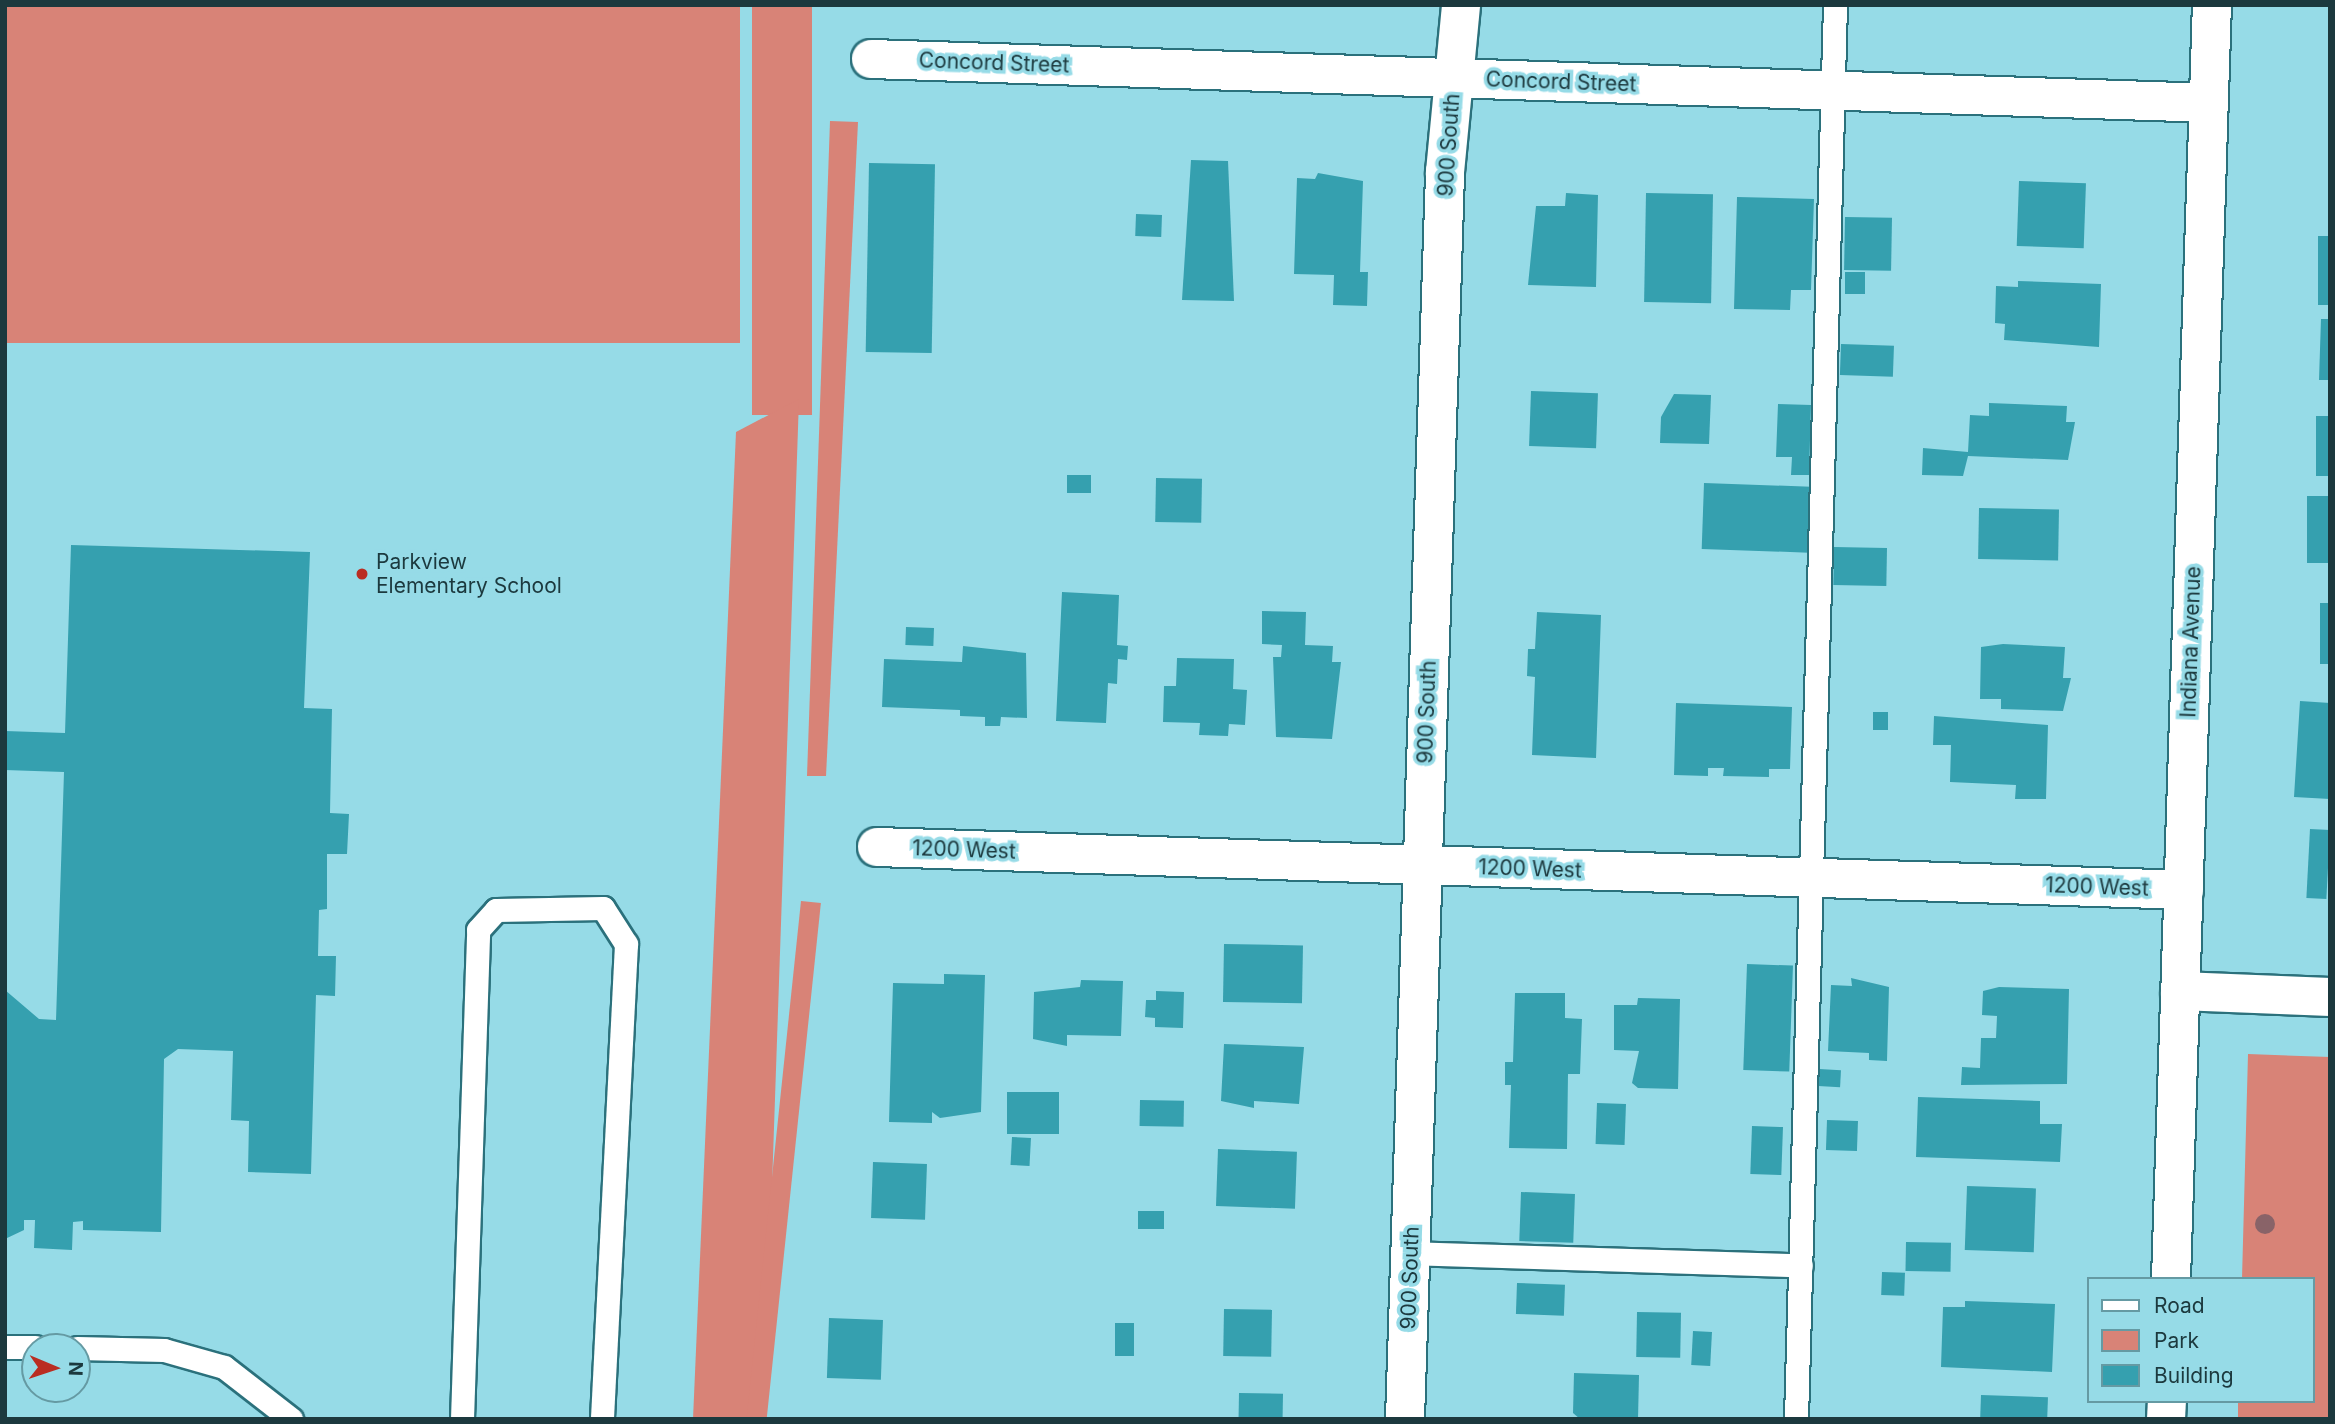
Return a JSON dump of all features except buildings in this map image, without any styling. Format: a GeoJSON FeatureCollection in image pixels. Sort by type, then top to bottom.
{"type":"FeatureCollection","features":[{"type":"Feature","properties":{"kind":"street","name":"900 South"},"geometry":{"type":"LineString","coordinates":[[1405,1419],[1422,865],[1454,78],[1461,5]]}},
{"type":"Feature","properties":{"kind":"street","name":"Indiana Avenue"},"geometry":{"type":"LineString","coordinates":[[2171,1277],[2212,5]]}},
{"type":"Feature","properties":{"kind":"street","name":"Concord Street"},"geometry":{"type":"LineString","coordinates":[[871,59],[2209,103]]}},
{"type":"Feature","properties":{"kind":"street","name":"1200 West"},"geometry":{"type":"LineString","coordinates":[[877,847],[2184,890]]}},
{"type":"Feature","properties":{"kind":"street"},"geometry":{"type":"LineString","coordinates":[[2180,992],[2330,996]]}},
{"type":"Feature","properties":{"kind":"lane"},"geometry":{"type":"LineString","coordinates":[[1796,1419],[1835,5]]}},
{"type":"Feature","properties":{"kind":"lane"},"geometry":{"type":"LineString","coordinates":[[462,1419],[478,930],[496,910],[603,908],[626,944],[602,1419]]}},
{"type":"Feature","properties":{"kind":"lane"},"geometry":{"type":"LineString","coordinates":[[1410,1253],[1801,1265]]}},
{"type":"Feature","properties":{"kind":"lane"},"geometry":{"type":"LineString","coordinates":[[91,1348],[164,1350],[224,1367],[291,1419]]}},
{"type":"Feature","properties":{"kind":"green space"},"geometry":{"type":"Polygon","coordinates":[[[5,5],[740,5],[740,343],[5,343],[5,5]]]}},
{"type":"Feature","properties":{"kind":"green space"},"geometry":{"type":"Polygon","coordinates":[[[752,5],[812,5],[812,415],[752,415],[752,5]]]}},
{"type":"Feature","properties":{"kind":"green space"},"geometry":{"type":"Polygon","coordinates":[[[830,121],[858,122],[826,776],[807,776],[830,121]]]}},
{"type":"Feature","properties":{"kind":"green space"},"geometry":{"type":"Polygon","coordinates":[[[799,399],[764,1419],[693,1419],[736,432],[799,399]]]}},
{"type":"Feature","properties":{"kind":"green space"},"geometry":{"type":"Polygon","coordinates":[[[801,901],[821,903],[767,1418],[747,1416],[801,901]]]}},
{"type":"Feature","properties":{"kind":"green space"},"geometry":{"type":"Polygon","coordinates":[[[2248,1054],[2330,1057],[2330,1419],[2238,1419],[2238,1403],[2314,1403],[2314,1277],[2242,1277],[2248,1054]]]}},
{"type":"Feature","properties":{"kind":"place","name":"Parkview Elementary School"},"geometry":{"type":"Point","coordinates":[362,574]}}]}
